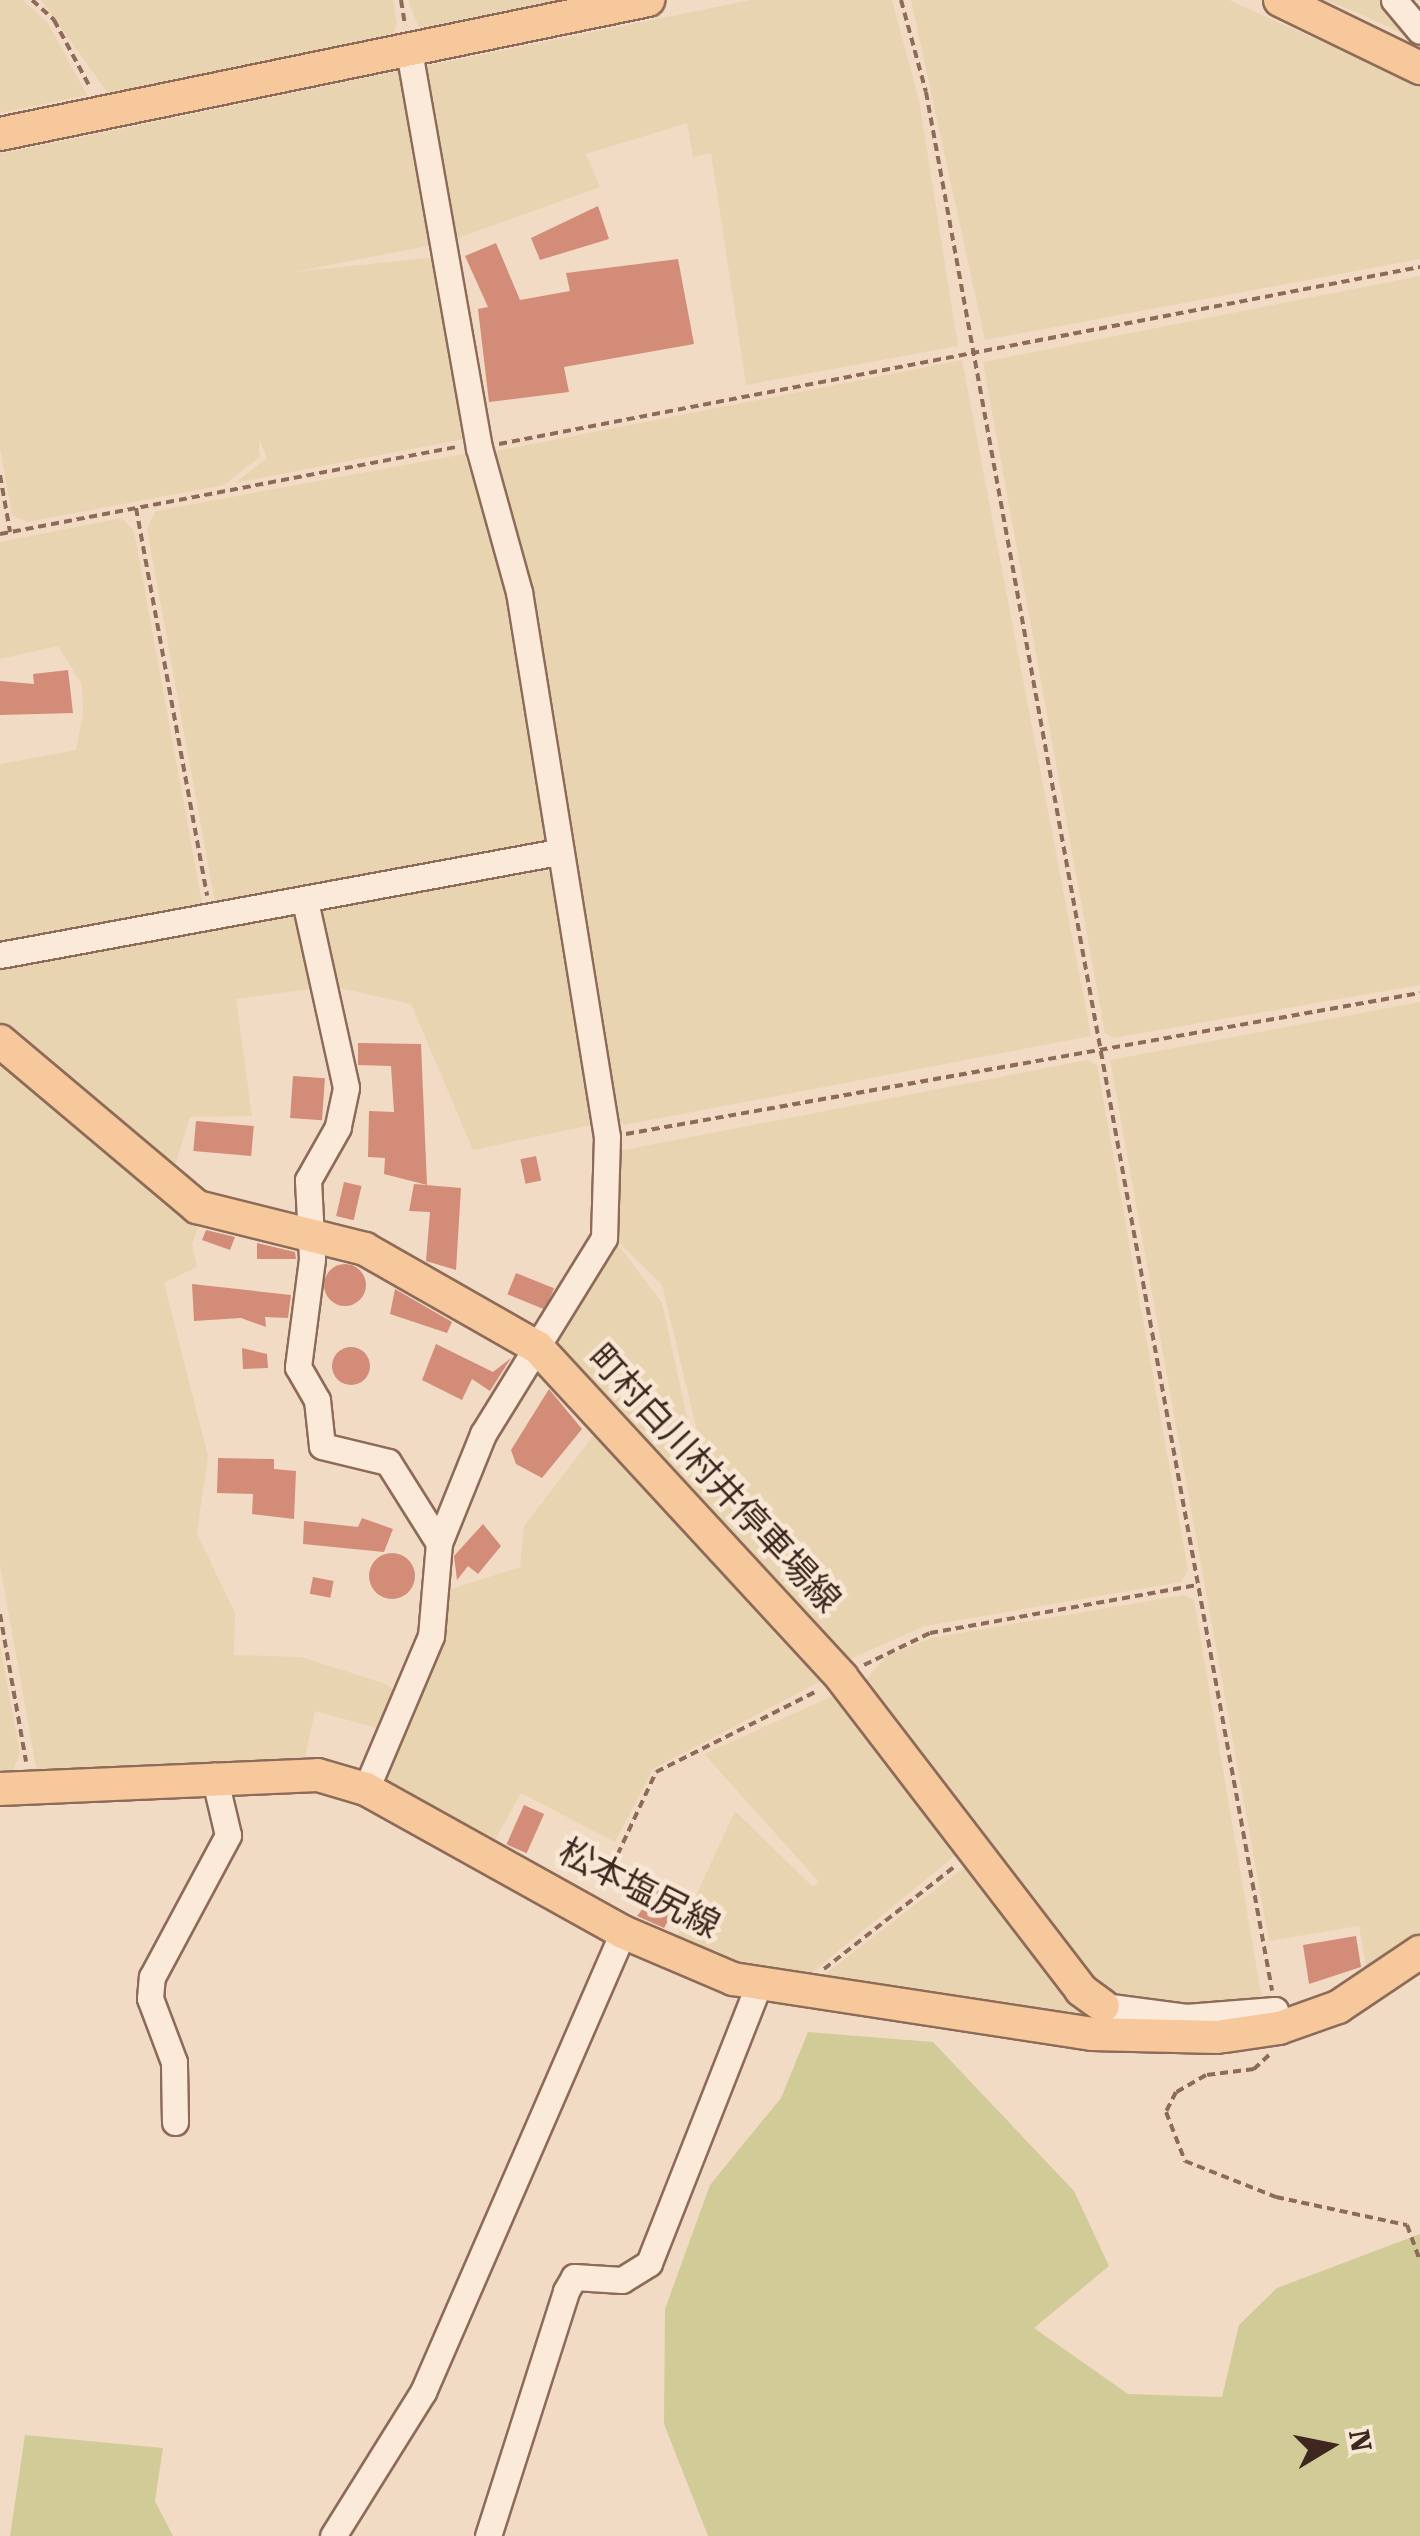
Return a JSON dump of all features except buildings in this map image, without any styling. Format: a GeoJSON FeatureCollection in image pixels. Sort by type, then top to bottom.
{"type":"FeatureCollection","features":[{"type":"Feature","properties":{"kind":"main road"},"geometry":{"type":"LineString","coordinates":[[0,134],[648,0]]}},
{"type":"Feature","properties":{"kind":"main road"},"geometry":{"type":"LineString","coordinates":[[1280,0],[1420,68]]}},
{"type":"Feature","properties":{"kind":"main road","name":"町村白川村井停車場線"},"geometry":{"type":"LineString","coordinates":[[0,1042],[197,1207],[310,1228],[536,1347],[842,1678],[974,1852],[1103,2006]]}},
{"type":"Feature","properties":{"kind":"main road","name":"松本塩尻線"},"geometry":{"type":"LineString","coordinates":[[15,1789],[286,1771],[366,1789],[624,1932],[760,1984],[1128,2037],[1277,2019],[1338,2007],[1420,1952]]}},
{"type":"Feature","properties":{"kind":"street"},"geometry":{"type":"LineString","coordinates":[[1394,0],[1420,31]]}},
{"type":"Feature","properties":{"kind":"street"},"geometry":{"type":"LineString","coordinates":[[366,1789],[431,1636],[439,1543],[483,1434],[604,1238],[607,1137],[519,592],[479,446],[409,50]]}},
{"type":"Feature","properties":{"kind":"street"},"geometry":{"type":"LineString","coordinates":[[0,955],[558,852]]}},
{"type":"Feature","properties":{"kind":"street"},"geometry":{"type":"LineString","coordinates":[[304,901],[346,1088],[338,1127],[311,1168],[310,1228],[296,1356],[316,1400],[322,1446],[388,1462],[439,1543]]}},
{"type":"Feature","properties":{"kind":"street"},"geometry":{"type":"LineString","coordinates":[[175,2122],[174,2062],[150,1998],[152,1977],[228,1835],[214,1776]]}},
{"type":"Feature","properties":{"kind":"street"},"geometry":{"type":"LineString","coordinates":[[333,2536],[423,2392],[624,1932]]}},
{"type":"Feature","properties":{"kind":"street"},"geometry":{"type":"LineString","coordinates":[[488,2536],[566,2290],[574,2276],[622,2280],[649,2263],[760,1984]]}},
{"type":"Feature","properties":{"kind":"street","name":"町村白川村井停車場線"},"geometry":{"type":"LineString","coordinates":[[1103,2006],[1186,2018],[1277,2019]]}},
{"type":"Feature","properties":{"kind":"path"},"geometry":{"type":"LineString","coordinates":[[32,0],[54,20],[104,114]]}},
{"type":"Feature","properties":{"kind":"path"},"geometry":{"type":"LineString","coordinates":[[901,0],[973,350],[1097,1049],[1277,2019],[1254,2069],[1206,2076],[1176,2092],[1166,2112],[1170,2139],[1208,2176],[1407,2225],[1420,2260]]}},
{"type":"Feature","properties":{"kind":"path"},"geometry":{"type":"LineString","coordinates":[[0,534],[1420,266]]}},
{"type":"Feature","properties":{"kind":"path"},"geometry":{"type":"LineString","coordinates":[[0,475],[10,532]]}},
{"type":"Feature","properties":{"kind":"path"},"geometry":{"type":"LineString","coordinates":[[136,508],[210,916]]}},
{"type":"Feature","properties":{"kind":"path"},"geometry":{"type":"LineString","coordinates":[[607,1137],[1420,993]]}},
{"type":"Feature","properties":{"kind":"path"},"geometry":{"type":"LineString","coordinates":[[590,1912],[656,1772],[930,1633],[1196,1586]]}},
{"type":"Feature","properties":{"kind":"path"},"geometry":{"type":"LineString","coordinates":[[0,1614],[15,1789]]}},
{"type":"Feature","properties":{"kind":"path"},"geometry":{"type":"LineString","coordinates":[[800,1992],[974,1852]]}},
{"type":"Feature","properties":{"kind":"shaded area"},"geometry":{"type":"Polygon","coordinates":[[[0,0],[23,0],[48,23],[87,95],[0,113],[0,0]]]}},
{"type":"Feature","properties":{"kind":"shaded area"},"geometry":{"type":"Polygon","coordinates":[[[41,0],[393,0],[397,24],[393,34],[108,93],[41,0]]]}},
{"type":"Feature","properties":{"kind":"shaded area"},"geometry":{"type":"Polygon","coordinates":[[[408,0],[558,0],[419,28],[408,0]]]}},
{"type":"Feature","properties":{"kind":"shaded area"},"geometry":{"type":"Polygon","coordinates":[[[751,0],[892,0],[919,100],[958,346],[746,385],[711,153],[693,157],[687,123],[586,154],[600,187],[452,240],[421,67],[751,0]]]}},
{"type":"Feature","properties":{"kind":"shaded area"},"geometry":{"type":"Polygon","coordinates":[[[911,0],[1229,0],[1420,86],[1420,259],[985,340],[911,0]]]}},
{"type":"Feature","properties":{"kind":"shaded area"},"geometry":{"type":"Polygon","coordinates":[[[1325,0],[1381,0],[1408,36],[1358,13],[1325,0]]]}},
{"type":"Feature","properties":{"kind":"shaded area"},"geometry":{"type":"Polygon","coordinates":[[[403,70],[434,234],[428,246],[293,272],[437,257],[464,439],[235,483],[267,458],[259,439],[260,457],[224,485],[27,522],[12,515],[0,448],[0,154],[403,70]]]}},
{"type":"Feature","properties":{"kind":"shaded area"},"geometry":{"type":"Polygon","coordinates":[[[1420,276],[1420,985],[1113,1038],[1105,1033],[983,362],[1420,276]]]}},
{"type":"Feature","properties":{"kind":"shaded area"},"geometry":{"type":"Polygon","coordinates":[[[962,360],[1091,1036],[624,1125],[612,1116],[493,461],[497,451],[962,360]]]}},
{"type":"Feature","properties":{"kind":"shaded area"},"geometry":{"type":"Polygon","coordinates":[[[464,454],[510,591],[545,839],[535,848],[215,903],[147,529],[156,511],[464,454]]]}},
{"type":"Feature","properties":{"kind":"shaded area"},"geometry":{"type":"Polygon","coordinates":[[[122,518],[134,531],[202,903],[0,946],[0,764],[76,750],[83,714],[82,685],[58,646],[0,659],[0,542],[122,518]]]}},
{"type":"Feature","properties":{"kind":"shaded area"},"geometry":{"type":"Polygon","coordinates":[[[535,864],[552,875],[596,1124],[473,1150],[411,1004],[327,985],[314,915],[322,904],[535,864]]]}},
{"type":"Feature","properties":{"kind":"shaded area"},"geometry":{"type":"Polygon","coordinates":[[[292,910],[317,988],[236,999],[252,1116],[190,1117],[170,1182],[0,1036],[0,964],[292,910]]]}},
{"type":"Feature","properties":{"kind":"shaded area"},"geometry":{"type":"Polygon","coordinates":[[[1420,1002],[1420,1936],[1368,1977],[1359,1926],[1269,1941],[1110,1060],[1420,1002]]]}},
{"type":"Feature","properties":{"kind":"shaded area"},"geometry":{"type":"Polygon","coordinates":[[[0,1051],[202,1217],[192,1244],[197,1267],[164,1283],[208,1456],[197,1534],[235,1613],[234,1655],[301,1657],[386,1684],[399,1694],[384,1730],[315,1711],[305,1758],[37,1773],[0,1565],[0,1051]]]}},
{"type":"Feature","properties":{"kind":"shaded area"},"geometry":{"type":"Polygon","coordinates":[[[1087,1060],[1097,1065],[1188,1570],[1181,1582],[925,1626],[836,1665],[548,1347],[610,1246],[620,1247],[662,1303],[702,1486],[710,1485],[662,1285],[613,1237],[614,1152],[1087,1060]]]}},
{"type":"Feature","properties":{"kind":"shaded area"},"geometry":{"type":"Polygon","coordinates":[[[603,1423],[825,1679],[653,1769],[615,1842],[521,1793],[494,1842],[381,1780],[439,1593],[520,1567],[524,1526],[603,1423]]]}},
{"type":"Feature","properties":{"kind":"shaded area"},"geometry":{"type":"Polygon","coordinates":[[[1184,1595],[1194,1600],[1263,2005],[1175,2012],[1102,1998],[862,1684],[887,1656],[931,1638],[1184,1595]]]}},
{"type":"Feature","properties":{"kind":"shaded area"},"geometry":{"type":"Polygon","coordinates":[[[0,1645],[20,1753],[10,1778],[0,1778],[0,1645]]]}},
{"type":"Feature","properties":{"kind":"shaded area"},"geometry":{"type":"Polygon","coordinates":[[[837,1694],[956,1855],[805,1978],[745,1969],[674,1943],[735,1811],[813,1887],[819,1882],[704,1754],[837,1694]]]}},
{"type":"Feature","properties":{"kind":"shaded area"},"geometry":{"type":"Polygon","coordinates":[[[979,1865],[1130,2025],[820,1978],[963,1868],[979,1865]]]}},
{"type":"Feature","properties":{"kind":"shaded area"},"geometry":{"type":"Polygon","coordinates":[[[808,2032],[933,2042],[1074,2191],[1109,2266],[1034,2328],[1128,2394],[1222,2397],[1239,2325],[1277,2288],[1420,2234],[1420,2536],[708,2536],[664,2424],[665,2309],[710,2185],[781,2098],[808,2032]]]}},
{"type":"Feature","properties":{"kind":"shaded area"},"geometry":{"type":"Polygon","coordinates":[[[25,2435],[163,2448],[155,2501],[173,2536],[10,2536],[25,2435]]]}}]}
